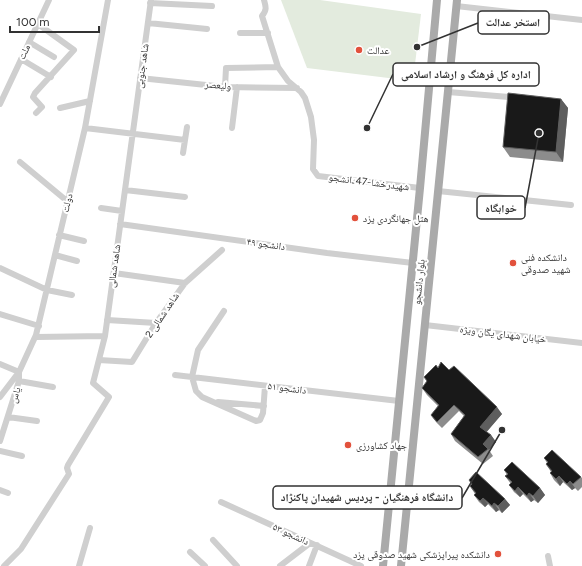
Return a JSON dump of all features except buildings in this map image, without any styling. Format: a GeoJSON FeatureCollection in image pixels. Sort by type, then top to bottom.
{"type":"FeatureCollection","features":[{"type":"Feature","properties":{"kind":"main road","name":"بلوار دانشجو"},"geometry":{"type":"LineString","coordinates":[[383,566],[437,0]]}},
{"type":"Feature","properties":{"kind":"main road","name":"بلوار دانشجو"},"geometry":{"type":"LineString","coordinates":[[401,566],[457,3]]}},
{"type":"Feature","properties":{"kind":"street","name":"ملت"},"geometry":{"type":"LineString","coordinates":[[0,104],[38,24],[47,0]]}},
{"type":"Feature","properties":{"kind":"street","name":"دولت"},"geometry":{"type":"LineString","coordinates":[[0,397],[19,372],[36,337],[39,326],[85,128],[108,0]]}},
{"type":"Feature","properties":{"kind":"street"},"geometry":{"type":"LineString","coordinates":[[264,0],[266,12],[262,16],[278,67],[288,81],[297,88]]}},
{"type":"Feature","properties":{"kind":"street"},"geometry":{"type":"LineString","coordinates":[[151,1],[212,6]]}},
{"type":"Feature","properties":{"kind":"street","name":"شاهد جنوبی"},"geometry":{"type":"LineString","coordinates":[[133,133],[151,1]]}},
{"type":"Feature","properties":{"kind":"street"},"geometry":{"type":"LineString","coordinates":[[457,3],[582,20]]}},
{"type":"Feature","properties":{"kind":"street"},"geometry":{"type":"LineString","coordinates":[[148,23],[207,29]]}},
{"type":"Feature","properties":{"kind":"street"},"geometry":{"type":"LineString","coordinates":[[36,113],[42,107],[33,98],[35,93],[74,50],[38,24]]}},
{"type":"Feature","properties":{"kind":"street"},"geometry":{"type":"LineString","coordinates":[[240,33],[268,33]]}},
{"type":"Feature","properties":{"kind":"street"},"geometry":{"type":"LineString","coordinates":[[29,42],[54,57]]}},
{"type":"Feature","properties":{"kind":"street"},"geometry":{"type":"LineString","coordinates":[[21,59],[51,77]]}},
{"type":"Feature","properties":{"kind":"street"},"geometry":{"type":"LineString","coordinates":[[225,87],[226,68],[278,67]]}},
{"type":"Feature","properties":{"kind":"street","name":"ولیعصر"},"geometry":{"type":"LineString","coordinates":[[140,78],[225,87],[297,88]]}},
{"type":"Feature","properties":{"kind":"street"},"geometry":{"type":"LineString","coordinates":[[232,128],[237,87]]}},
{"type":"Feature","properties":{"kind":"street","name":"شهیدرخشا-47دانشجو"},"geometry":{"type":"LineString","coordinates":[[297,88],[305,98],[311,117],[314,140],[313,169],[318,176],[420,188]]}},
{"type":"Feature","properties":{"kind":"street"},"geometry":{"type":"LineString","coordinates":[[448,92],[509,97]]}},
{"type":"Feature","properties":{"kind":"street"},"geometry":{"type":"LineString","coordinates":[[60,108],[90,101]]}},
{"type":"Feature","properties":{"kind":"street"},"geometry":{"type":"LineString","coordinates":[[184,153],[187,127]]}},
{"type":"Feature","properties":{"kind":"street"},"geometry":{"type":"LineString","coordinates":[[85,128],[185,140]]}},
{"type":"Feature","properties":{"kind":"street","name":"شاهد شمالی"},"geometry":{"type":"LineString","coordinates":[[4,566],[21,549],[61,488],[69,474],[67,468],[68,465],[109,396],[93,383],[105,336],[133,133]]}},
{"type":"Feature","properties":{"kind":"street"},"geometry":{"type":"LineString","coordinates":[[20,162],[67,201]]}},
{"type":"Feature","properties":{"kind":"street"},"geometry":{"type":"LineString","coordinates":[[125,190],[185,197]]}},
{"type":"Feature","properties":{"kind":"street"},"geometry":{"type":"LineString","coordinates":[[438,191],[570,205]]}},
{"type":"Feature","properties":{"kind":"street"},"geometry":{"type":"LineString","coordinates":[[101,208],[122,211]]}},
{"type":"Feature","properties":{"kind":"street","name":"دانشجو ۴۹"},"geometry":{"type":"LineString","coordinates":[[120,224],[328,253],[413,263]]}},
{"type":"Feature","properties":{"kind":"street"},"geometry":{"type":"LineString","coordinates":[[59,235],[84,241]]}},
{"type":"Feature","properties":{"kind":"street","name":"شاهد شمالی 2"},"geometry":{"type":"LineString","coordinates":[[99,360],[132,362],[156,323],[185,283],[222,250]]}},
{"type":"Feature","properties":{"kind":"street"},"geometry":{"type":"LineString","coordinates":[[55,255],[77,262]]}},
{"type":"Feature","properties":{"kind":"street"},"geometry":{"type":"LineString","coordinates":[[0,268],[47,290],[72,295]]}},
{"type":"Feature","properties":{"kind":"street"},"geometry":{"type":"LineString","coordinates":[[114,273],[185,283]]}},
{"type":"Feature","properties":{"kind":"street"},"geometry":{"type":"LineString","coordinates":[[224,311],[198,350],[192,377],[196,391],[202,397],[256,421],[260,420],[263,413],[265,386]]}},
{"type":"Feature","properties":{"kind":"street"},"geometry":{"type":"LineString","coordinates":[[0,314],[39,326]]}},
{"type":"Feature","properties":{"kind":"street"},"geometry":{"type":"LineString","coordinates":[[107,320],[156,323]]}},
{"type":"Feature","properties":{"kind":"street","name":"خیابان شهدای یگان ویژه"},"geometry":{"type":"LineString","coordinates":[[425,325],[582,343]]}},
{"type":"Feature","properties":{"kind":"street"},"geometry":{"type":"LineString","coordinates":[[36,337],[105,336]]}},
{"type":"Feature","properties":{"kind":"street"},"geometry":{"type":"LineString","coordinates":[[0,364],[19,372]]}},
{"type":"Feature","properties":{"kind":"street","name":"یاس"},"geometry":{"type":"LineString","coordinates":[[0,440],[19,381],[19,372]]}},
{"type":"Feature","properties":{"kind":"street","name":"دانشجو ۵۱"},"geometry":{"type":"LineString","coordinates":[[176,375],[399,401]]}},
{"type":"Feature","properties":{"kind":"street"},"geometry":{"type":"LineString","coordinates":[[19,381],[53,387]]}},
{"type":"Feature","properties":{"kind":"street"},"geometry":{"type":"LineString","coordinates":[[212,401],[264,406]]}},
{"type":"Feature","properties":{"kind":"street"},"geometry":{"type":"LineString","coordinates":[[8,417],[37,422]]}},
{"type":"Feature","properties":{"kind":"street"},"geometry":{"type":"LineString","coordinates":[[0,451],[22,456]]}},
{"type":"Feature","properties":{"kind":"street"},"geometry":{"type":"LineString","coordinates":[[0,490],[8,493]]}},
{"type":"Feature","properties":{"kind":"street","name":"دانشجو ۵۳"},"geometry":{"type":"LineString","coordinates":[[221,502],[361,566]]}},
{"type":"Feature","properties":{"kind":"street"},"geometry":{"type":"LineString","coordinates":[[79,566],[90,528]]}},
{"type":"Feature","properties":{"kind":"street"},"geometry":{"type":"LineString","coordinates":[[213,540],[237,566]]}},
{"type":"Feature","properties":{"kind":"street"},"geometry":{"type":"LineString","coordinates":[[280,566],[310,543]]}},
{"type":"Feature","properties":{"kind":"street"},"geometry":{"type":"LineString","coordinates":[[309,566],[317,545]]}},
{"type":"Feature","properties":{"kind":"street"},"geometry":{"type":"LineString","coordinates":[[190,552],[205,566]]}},
{"type":"Feature","properties":{"kind":"street"},"geometry":{"type":"LineString","coordinates":[[548,556],[550,566]]}},
{"type":"Feature","properties":{"kind":"shaded area","name":"عدالت"},"geometry":{"type":"Polygon","coordinates":[[[281,0],[320,0],[421,14],[413,81],[307,68],[281,0]]]}},
{"type":"Feature","properties":{"kind":"place","name":"استخر عدالت"},"geometry":{"type":"Point","coordinates":[417,47]}},
{"type":"Feature","properties":{"kind":"place","name":"عدالت"},"geometry":{"type":"Point","coordinates":[359,50]}},
{"type":"Feature","properties":{"kind":"place","name":"اداره کل فرهنگ و ارشاد اسلامی"},"geometry":{"type":"Point","coordinates":[367,128]}},
{"type":"Feature","properties":{"kind":"place","name":"خوابگاه"},"geometry":{"type":"Point","coordinates":[539,133]}},
{"type":"Feature","properties":{"kind":"place","name":"هتل جهانگردی یزد"},"geometry":{"type":"Point","coordinates":[355,218]}},
{"type":"Feature","properties":{"kind":"place","name":"دانشکده فنی شهید صدوقی"},"geometry":{"type":"Point","coordinates":[513,263]}},
{"type":"Feature","properties":{"kind":"place","name":"دانشگاه فرهنگیان - پردیس شهیدان پاکنژاد"},"geometry":{"type":"Point","coordinates":[502,430]}},
{"type":"Feature","properties":{"kind":"place","name":"جهاد کشاورزی"},"geometry":{"type":"Point","coordinates":[348,445]}},
{"type":"Feature","properties":{"kind":"place","name":"دانشکده پیراپزشکی شهید صدوقی یزد"},"geometry":{"type":"Point","coordinates":[498,554]}}]}
